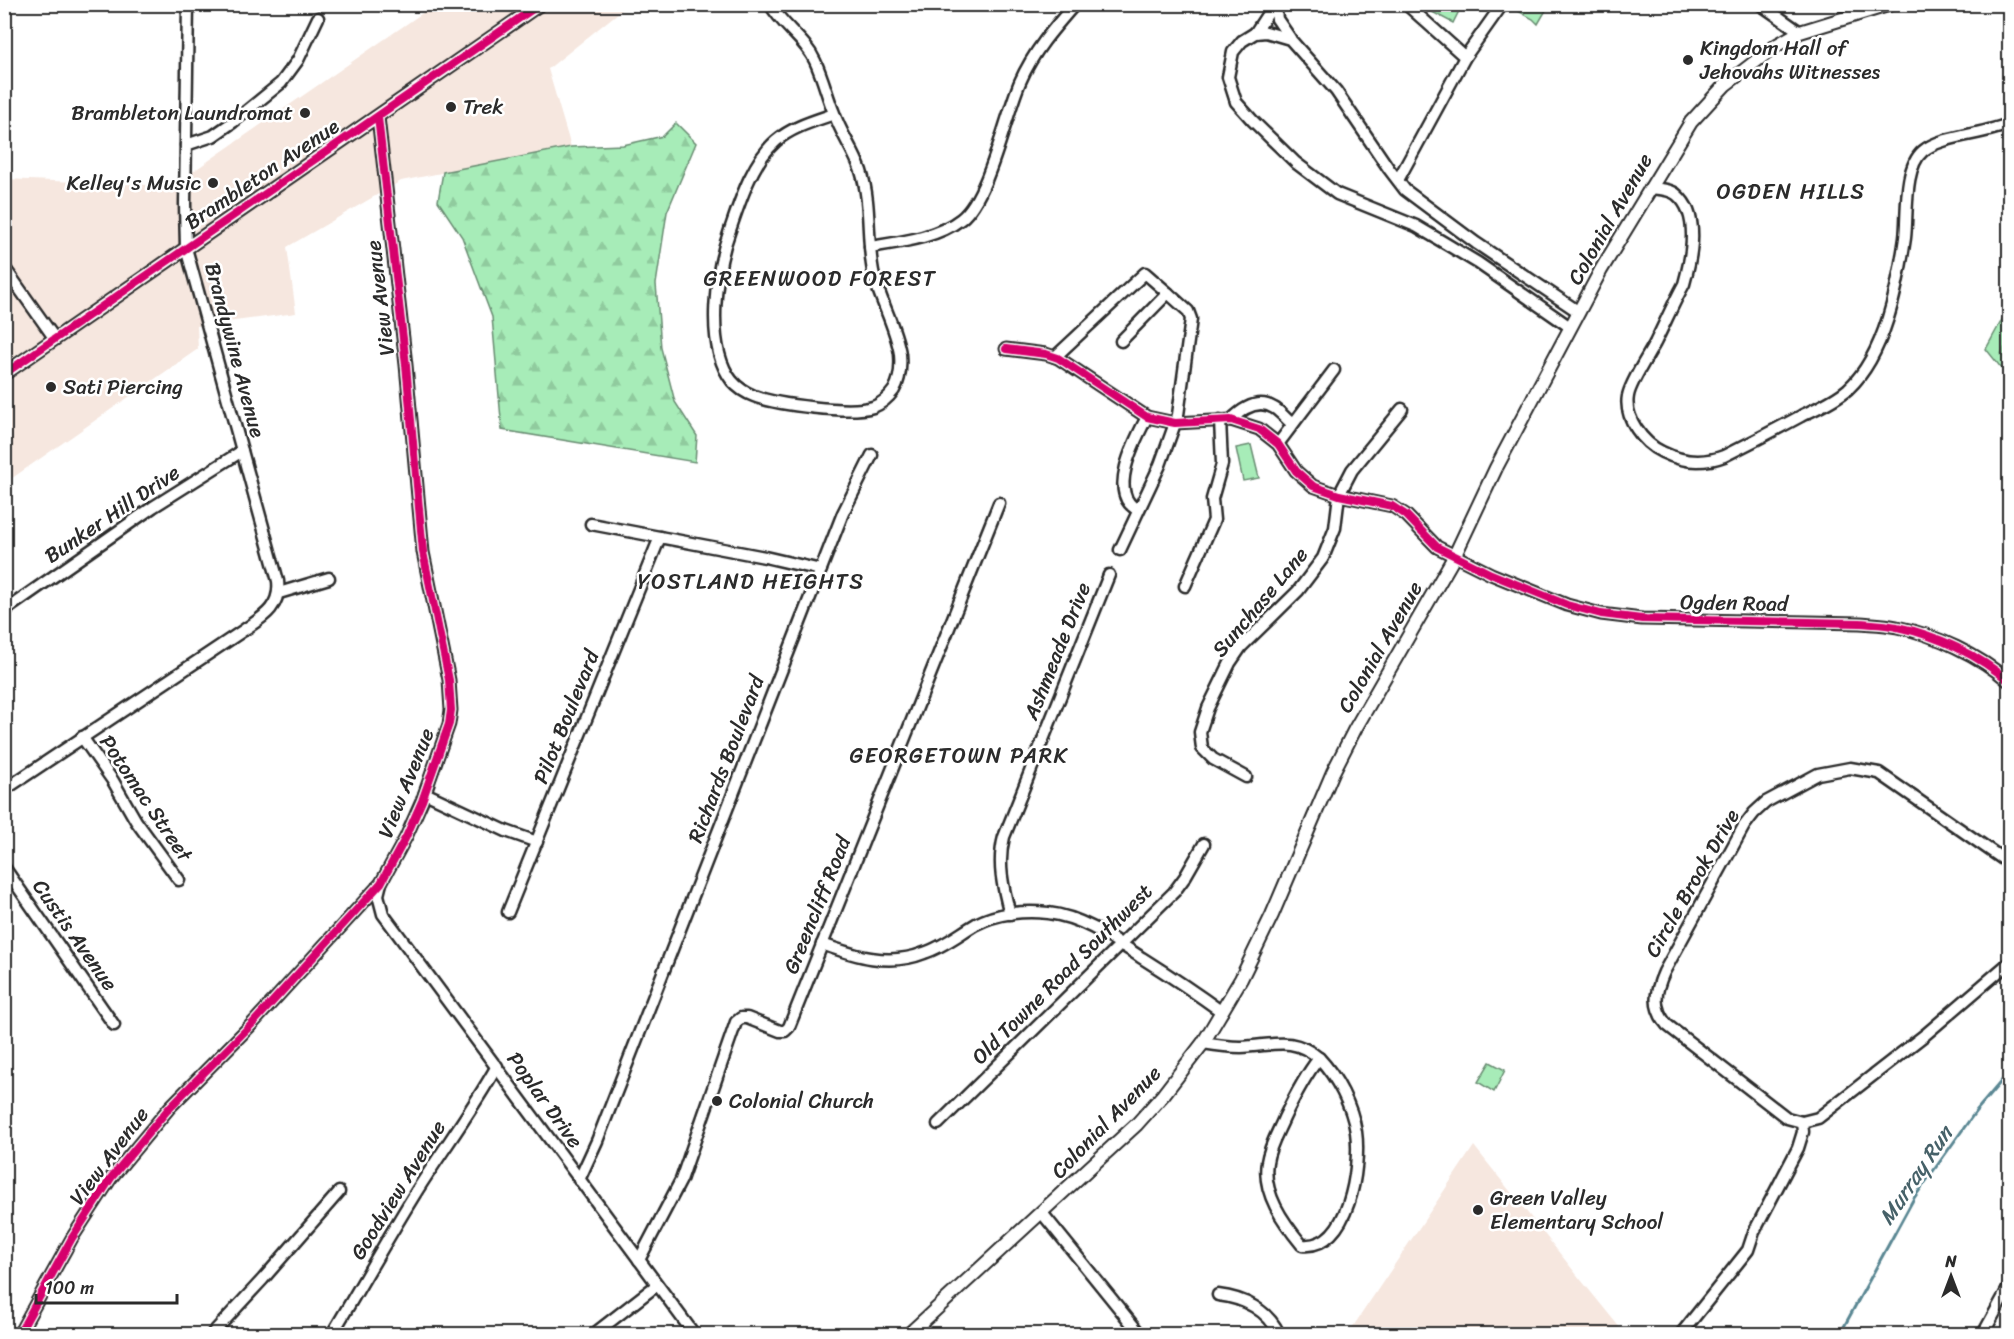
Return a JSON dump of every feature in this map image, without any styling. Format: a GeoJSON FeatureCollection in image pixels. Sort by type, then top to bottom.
{"type":"FeatureCollection","features":[{"type":"Feature","properties":{"kind":"main road","name":"Brambleton Avenue"},"geometry":{"type":"LineString","coordinates":[[4,374],[540,4]]}},
{"type":"Feature","properties":{"kind":"main road","name":"Colonial Avenue"},"geometry":{"type":"LineString","coordinates":[[909,1335],[1137,1124],[1163,1095],[1203,1043],[1263,935],[1321,799],[1355,729],[1454,557],[1496,468],[1601,270],[1691,122],[1725,84],[1754,61],[1800,32],[1891,4]]}},
{"type":"Feature","properties":{"kind":"street","name":"Brandywine Avenue"},"geometry":{"type":"LineString","coordinates":[[188,4],[186,248],[278,581],[279,593]]}},
{"type":"Feature","properties":{"kind":"street"},"geometry":{"type":"LineString","coordinates":[[770,4],[777,16],[800,39],[815,60],[834,114],[861,171],[865,186],[870,247],[876,282],[900,355],[898,379],[894,390],[888,397],[872,407],[859,409],[786,404],[747,393],[731,379],[717,340],[716,291],[722,253],[750,178],[775,141],[801,126],[834,114]]}},
{"type":"Feature","properties":{"kind":"street"},"geometry":{"type":"LineString","coordinates":[[870,247],[903,242],[935,232],[952,225],[970,210],[985,183],[1010,108],[1029,63],[1052,30],[1075,4]]}},
{"type":"Feature","properties":{"kind":"street"},"geometry":{"type":"LineString","coordinates":[[1274,4],[1255,33],[1242,41],[1233,52],[1228,76],[1236,102],[1283,151],[1337,194],[1416,226],[1478,263],[1570,327]]}},
{"type":"Feature","properties":{"kind":"street"},"geometry":{"type":"LineString","coordinates":[[1274,4],[1277,19],[1290,39],[1336,91],[1398,180],[1415,199],[1579,312]]}},
{"type":"Feature","properties":{"kind":"street"},"geometry":{"type":"LineString","coordinates":[[1406,4],[1465,57]]}},
{"type":"Feature","properties":{"kind":"street"},"geometry":{"type":"LineString","coordinates":[[1398,180],[1465,57],[1499,9],[1500,4]]}},
{"type":"Feature","properties":{"kind":"street"},"geometry":{"type":"LineString","coordinates":[[1760,4],[1800,32]]}},
{"type":"Feature","properties":{"kind":"street"},"geometry":{"type":"LineString","coordinates":[[186,145],[213,136],[281,83],[298,60],[318,18]]}},
{"type":"Feature","properties":{"kind":"street"},"geometry":{"type":"LineString","coordinates":[[1255,33],[1274,33],[1290,39]]}},
{"type":"Feature","properties":{"kind":"street","name":"View Avenue"},"geometry":{"type":"LineString","coordinates":[[19,1335],[72,1238],[111,1178],[170,1107],[253,1023],[381,882],[406,837],[425,793],[449,724],[451,694],[423,552],[407,375],[378,117]]}},
{"type":"Feature","properties":{"kind":"street"},"geometry":{"type":"LineString","coordinates":[[1650,188],[1675,193],[1683,202],[1691,223],[1691,248],[1684,284],[1628,394],[1630,416],[1639,433],[1655,449],[1671,457],[1690,461],[1710,461],[1819,407],[1848,389],[1875,352],[1883,334],[1899,272],[1905,237],[1910,176],[1915,161],[1924,150],[1944,141],[1975,135],[2010,123]]}},
{"type":"Feature","properties":{"kind":"street"},"geometry":{"type":"LineString","coordinates":[[4,267],[55,339]]}},
{"type":"Feature","properties":{"kind":"street"},"geometry":{"type":"LineString","coordinates":[[1056,357],[1145,273],[1188,311],[1191,319],[1178,415],[1160,465],[1120,550]]}},
{"type":"Feature","properties":{"kind":"street"},"geometry":{"type":"LineString","coordinates":[[1121,341],[1168,293]]}},
{"type":"Feature","properties":{"kind":"street"},"geometry":{"type":"LineString","coordinates":[[1006,349],[1056,357],[1147,417],[1175,423],[1225,420],[1249,406],[1260,404],[1273,407],[1292,424]]}},
{"type":"Feature","properties":{"kind":"street"},"geometry":{"type":"LineString","coordinates":[[1278,444],[1334,370]]}},
{"type":"Feature","properties":{"kind":"street"},"geometry":{"type":"LineString","coordinates":[[1339,495],[1353,470],[1402,409]]}},
{"type":"Feature","properties":{"kind":"street"},"geometry":{"type":"LineString","coordinates":[[1138,510],[1131,507],[1124,498],[1124,476],[1129,457],[1147,417]]}},
{"type":"Feature","properties":{"kind":"street"},"geometry":{"type":"LineString","coordinates":[[1185,586],[1214,520],[1212,499],[1222,464],[1225,420]]}},
{"type":"Feature","properties":{"kind":"street","name":"Ogden Road"},"geometry":{"type":"LineString","coordinates":[[1225,420],[1259,429],[1278,444],[1303,479],[1323,491],[1377,502],[1398,509],[1437,548],[1567,605],[1601,614],[1642,619],[1860,623],[1895,626],[1925,634],[1952,646],[2010,682]]}},
{"type":"Feature","properties":{"kind":"street","name":"Bunker Hill Drive"},"geometry":{"type":"LineString","coordinates":[[4,611],[153,507],[242,451]]}},
{"type":"Feature","properties":{"kind":"street","name":"Richards Boulevard"},"geometry":{"type":"LineString","coordinates":[[579,1180],[597,1141],[821,570],[855,488],[872,455]]}},
{"type":"Feature","properties":{"kind":"street","name":"Sunchase Lane"},"geometry":{"type":"LineString","coordinates":[[1246,777],[1213,759],[1205,752],[1200,740],[1200,732],[1219,684],[1241,647],[1298,591],[1323,558],[1335,528],[1339,495]]}},
{"type":"Feature","properties":{"kind":"street","name":"Greencliff Road"},"geometry":{"type":"LineString","coordinates":[[639,1260],[681,1180],[736,1022],[741,1018],[747,1018],[780,1031],[789,1028],[999,503]]}},
{"type":"Feature","properties":{"kind":"street"},"geometry":{"type":"LineString","coordinates":[[591,524],[821,570]]}},
{"type":"Feature","properties":{"kind":"street","name":"Pilot Boulevard"},"geometry":{"type":"LineString","coordinates":[[508,912],[660,537]]}},
{"type":"Feature","properties":{"kind":"street","name":"Ashmeade Drive"},"geometry":{"type":"LineString","coordinates":[[1010,914],[1000,861],[1004,837],[1108,575]]}},
{"type":"Feature","properties":{"kind":"street"},"geometry":{"type":"LineString","coordinates":[[4,790],[267,615],[274,606],[279,593],[328,578]]}},
{"type":"Feature","properties":{"kind":"street","name":"Potomac Street"},"geometry":{"type":"LineString","coordinates":[[82,737],[113,780],[136,821],[179,880]]}},
{"type":"Feature","properties":{"kind":"street","name":"Circle Brook Drive"},"geometry":{"type":"LineString","coordinates":[[1802,1122],[1787,1118],[1667,1025],[1658,1012],[1656,1004],[1657,987],[1664,972],[1744,826],[1754,813],[1766,802],[1818,774],[1842,769],[1863,769],[1879,773],[1894,781],[2010,864]]}},
{"type":"Feature","properties":{"kind":"street"},"geometry":{"type":"LineString","coordinates":[[425,793],[507,831],[537,842]]}},
{"type":"Feature","properties":{"kind":"street","name":"Old Towne Road Southwest"},"geometry":{"type":"LineString","coordinates":[[938,1124],[1173,892],[1185,877],[1204,844]]}},
{"type":"Feature","properties":{"kind":"street","name":"Custis Avenue"},"geometry":{"type":"LineString","coordinates":[[4,867],[114,1025]]}},
{"type":"Feature","properties":{"kind":"street","name":"Poplar Drive"},"geometry":{"type":"LineString","coordinates":[[381,882],[378,895],[383,914],[694,1335]]}},
{"type":"Feature","properties":{"kind":"street"},"geometry":{"type":"LineString","coordinates":[[822,944],[870,959],[903,958],[925,953],[979,923],[1010,914],[1061,915],[1079,921],[1120,944],[1222,1012]]}},
{"type":"Feature","properties":{"kind":"street"},"geometry":{"type":"LineString","coordinates":[[1681,1335],[1748,1250],[1754,1232],[1798,1148],[1803,1132],[1802,1122],[1818,1118],[1908,1048],[2010,962]]}},
{"type":"Feature","properties":{"kind":"street"},"geometry":{"type":"LineString","coordinates":[[1203,1043],[1240,1047],[1292,1043],[1304,1048],[1319,1058],[1328,1067],[1346,1101],[1356,1132],[1357,1164],[1355,1182],[1344,1215],[1329,1236],[1319,1244],[1312,1246],[1302,1245],[1286,1225],[1271,1198],[1266,1174],[1267,1161],[1276,1134],[1292,1101],[1319,1058]]}},
{"type":"Feature","properties":{"kind":"street","name":"Goodview Avenue"},"geometry":{"type":"LineString","coordinates":[[332,1335],[387,1239],[425,1178],[474,1107],[497,1066]]}},
{"type":"Feature","properties":{"kind":"street"},"geometry":{"type":"LineString","coordinates":[[212,1335],[339,1192]]}},
{"type":"Feature","properties":{"kind":"street"},"geometry":{"type":"LineString","coordinates":[[1042,1213],[1140,1335]]}},
{"type":"Feature","properties":{"kind":"street"},"geometry":{"type":"LineString","coordinates":[[594,1335],[657,1285]]}},
{"type":"Feature","properties":{"kind":"street"},"geometry":{"type":"LineString","coordinates":[[1983,1335],[2010,1285]]}},
{"type":"Feature","properties":{"kind":"street"},"geometry":{"type":"LineString","coordinates":[[1218,1295],[1243,1300],[1253,1305],[1271,1321],[1279,1335]]}},
{"type":"Feature","properties":{"kind":"shaded area"},"geometry":{"type":"Polygon","coordinates":[[[434,5],[628,5],[548,69],[571,147],[401,181],[287,247],[296,313],[197,326],[198,349],[5,483],[5,179],[172,186],[434,5]]]}},
{"type":"Feature","properties":{"kind":"shaded area","name":"Green Valley Elementary School"},"geometry":{"type":"Polygon","coordinates":[[[1474,1146],[1577,1275],[1625,1334],[1348,1334],[1474,1146]]]}},
{"type":"Feature","properties":{"kind":"green space"},"geometry":{"type":"Polygon","coordinates":[[[1549,4],[1538,24],[1507,5],[1549,4]]]}},
{"type":"Feature","properties":{"kind":"green space"},"geometry":{"type":"Polygon","coordinates":[[[1419,5],[1462,5],[1453,23],[1419,5]]]}},
{"type":"Feature","properties":{"kind":"green space"},"geometry":{"type":"Polygon","coordinates":[[[676,123],[696,143],[667,212],[656,284],[661,348],[675,402],[697,436],[695,462],[502,430],[492,317],[462,237],[438,201],[443,172],[571,147],[623,145],[663,136],[676,123]]]}},
{"type":"Feature","properties":{"kind":"green space"},"geometry":{"type":"Polygon","coordinates":[[[2009,307],[2009,376],[1986,349],[2009,307]]]}},
{"type":"Feature","properties":{"kind":"green space"},"geometry":{"type":"Polygon","coordinates":[[[1251,445],[1259,478],[1243,481],[1236,448],[1251,445]]]}},
{"type":"Feature","properties":{"kind":"green space"},"geometry":{"type":"Polygon","coordinates":[[[1490,1062],[1505,1070],[1494,1092],[1478,1082],[1490,1062]]]}},
{"type":"Feature","properties":{"kind":"waterway","name":"Murray Run"},"geometry":{"type":"LineString","coordinates":[[1840,1334],[1914,1198],[1976,1111],[2010,1071]]}},
{"type":"Feature","properties":{"kind":"cycle path"},"geometry":{"type":"LineString","coordinates":[[4,374],[540,4]]}},
{"type":"Feature","properties":{"kind":"cycle path"},"geometry":{"type":"LineString","coordinates":[[19,1334],[72,1238],[111,1178],[170,1107],[253,1023],[381,883],[422,801],[449,724],[451,710],[449,680],[423,552],[406,365],[378,117]]}},
{"type":"Feature","properties":{"kind":"cycle path"},"geometry":{"type":"LineString","coordinates":[[1006,349],[1046,354],[1058,358],[1147,417],[1175,423],[1231,420],[1259,429],[1278,444],[1296,471],[1313,486],[1339,495],[1392,506],[1406,515],[1437,547],[1491,574],[1567,605],[1601,614],[1642,619],[1860,623],[1892,626],[1927,635],[1957,647],[1985,663],[2010,682]]}},
{"type":"Feature","properties":{"kind":"place","name":"Kingdom Hall of Jehovahs Witnesses"},"geometry":{"type":"Point","coordinates":[1688,60]}},
{"type":"Feature","properties":{"kind":"place","name":"Trek"},"geometry":{"type":"Point","coordinates":[451,107]}},
{"type":"Feature","properties":{"kind":"place","name":"Brambleton Laundromat"},"geometry":{"type":"Point","coordinates":[305,113]}},
{"type":"Feature","properties":{"kind":"place","name":"Kelley's Music"},"geometry":{"type":"Point","coordinates":[213,183]}},
{"type":"Feature","properties":{"kind":"place","name":"Sati Piercing"},"geometry":{"type":"Point","coordinates":[51,387]}},
{"type":"Feature","properties":{"kind":"place","name":"Colonial Church"},"geometry":{"type":"Point","coordinates":[717,1101]}},
{"type":"Feature","properties":{"kind":"place","name":"Green Valley Elementary School"},"geometry":{"type":"Point","coordinates":[1478,1210]}},
{"type":"Feature","properties":{"kind":"district","name":"OGDEN HILLS"},"geometry":{"type":"Point","coordinates":[1791,191]}},
{"type":"Feature","properties":{"kind":"district","name":"GREENWOOD FOREST"},"geometry":{"type":"Point","coordinates":[820,278]}},
{"type":"Feature","properties":{"kind":"district","name":"YOSTLAND HEIGHTS"},"geometry":{"type":"Point","coordinates":[751,581]}},
{"type":"Feature","properties":{"kind":"district","name":"GEORGETOWN PARK"},"geometry":{"type":"Point","coordinates":[959,755]}}]}
